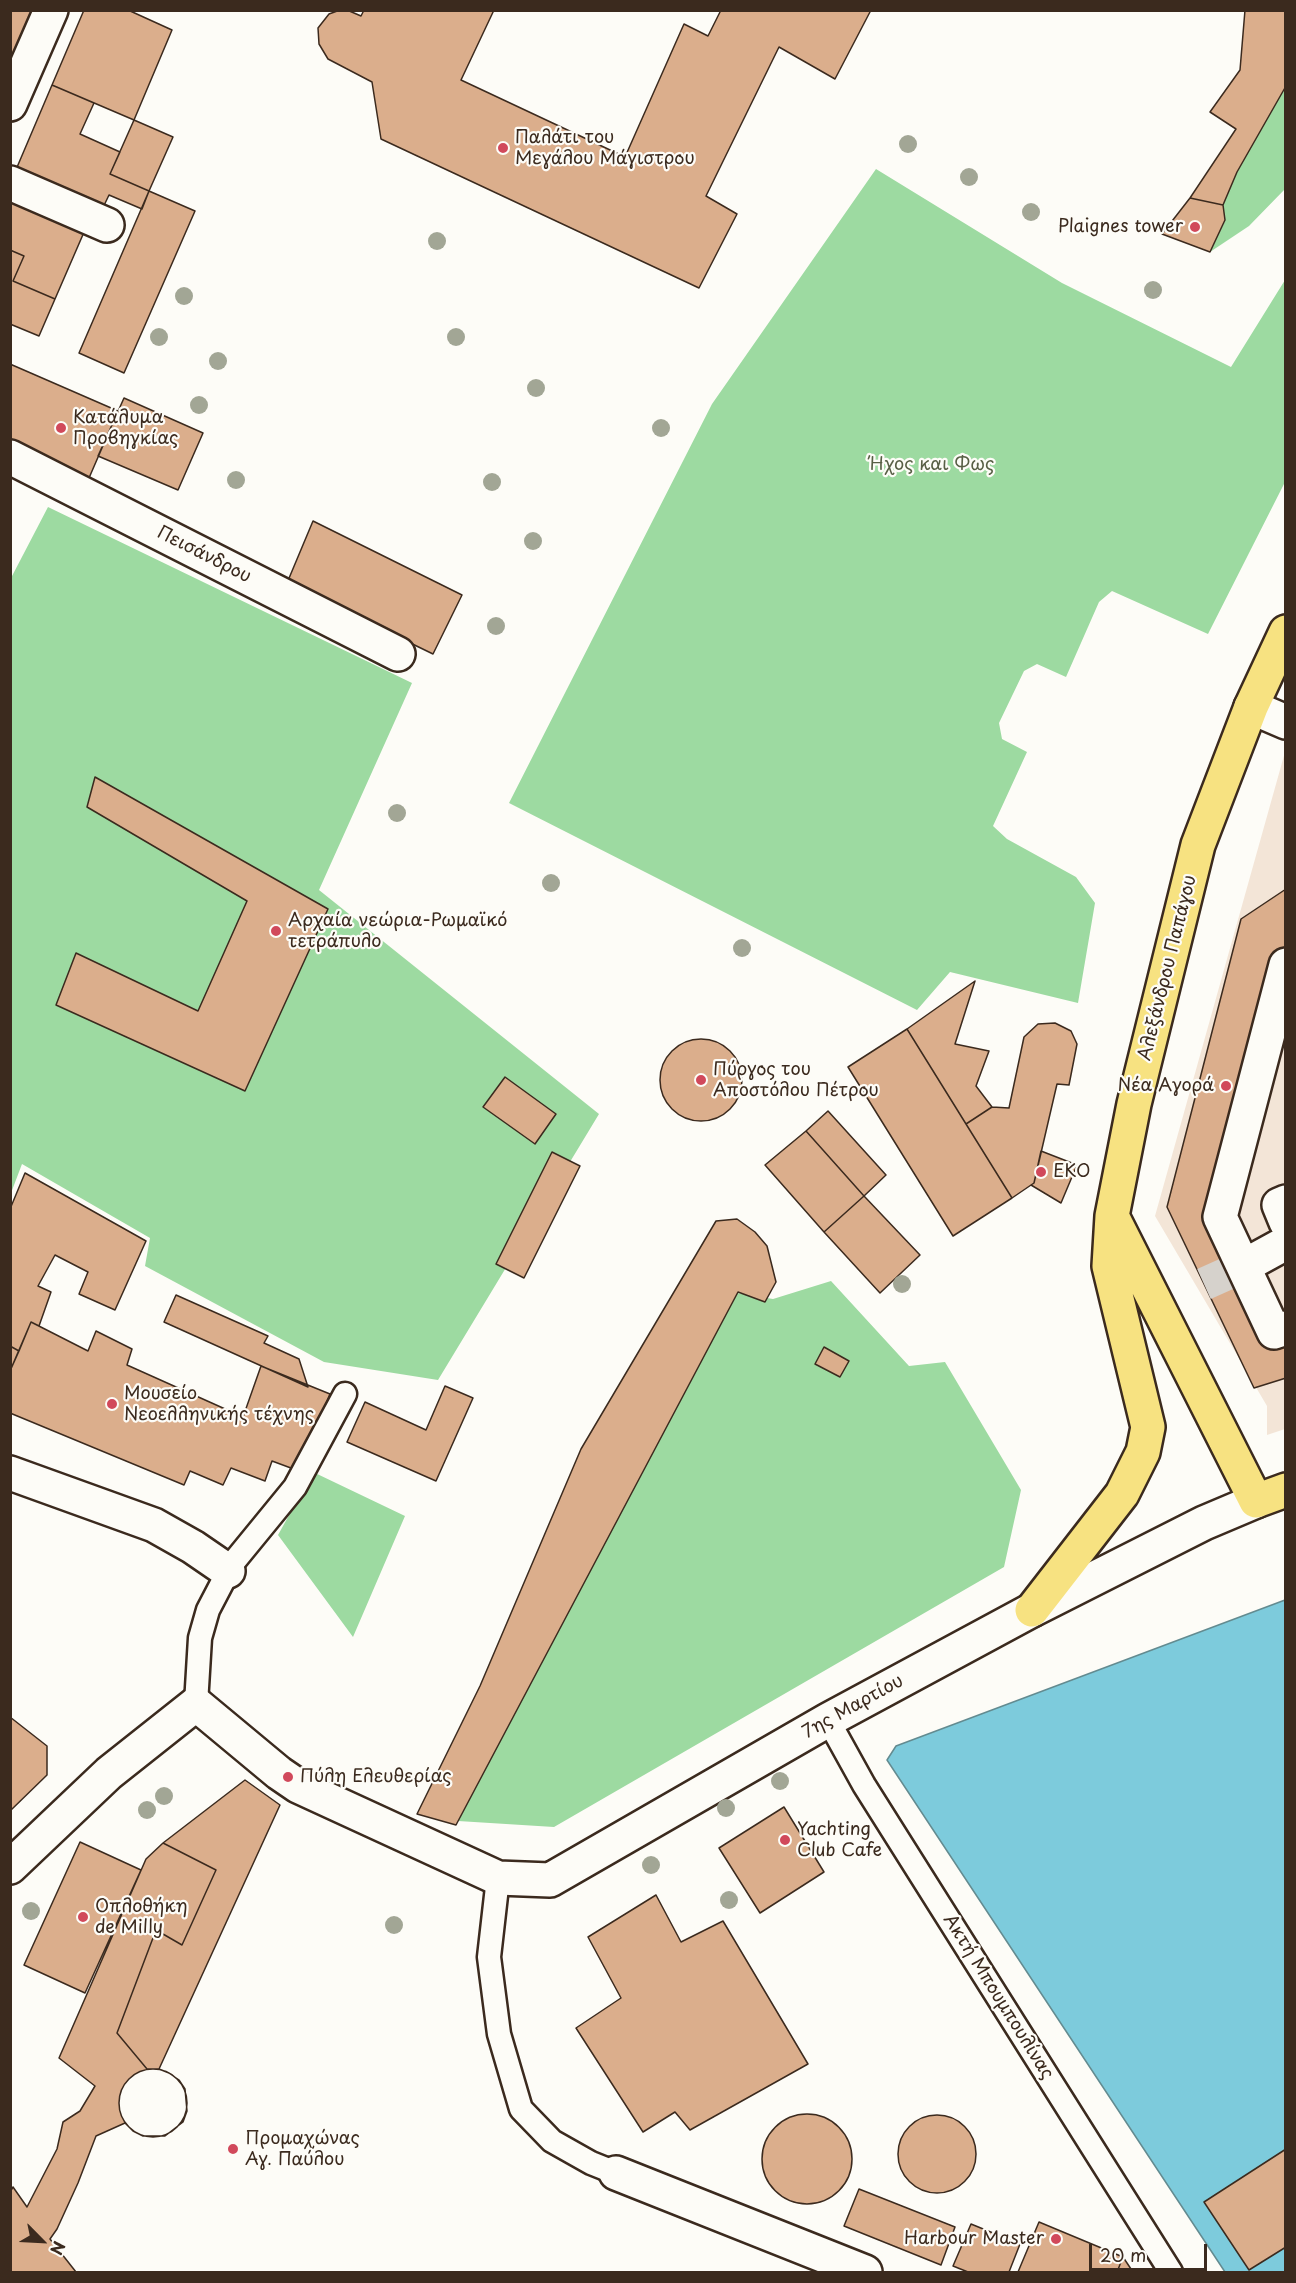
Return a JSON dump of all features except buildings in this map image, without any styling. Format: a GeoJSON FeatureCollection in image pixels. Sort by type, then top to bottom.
{"type":"FeatureCollection","features":[{"type":"Feature","properties":{"kind":"main road","name":"Αλεξάνδρου Παπάγου"},"geometry":{"type":"LineString","coordinates":[[1032,1610],[1122,1494],[1143,1452],[1148,1427],[1108,1266],[1112,1216],[1134,1104],[1198,845],[1251,707],[1286,632]]}},
{"type":"Feature","properties":{"kind":"main road"},"geometry":{"type":"LineString","coordinates":[[1112,1216],[1271,1495]]}},
{"type":"Feature","properties":{"kind":"street"},"geometry":{"type":"LineString","coordinates":[[10,104],[51,10]]}},
{"type":"Feature","properties":{"kind":"street"},"geometry":{"type":"LineString","coordinates":[[10,183],[107,225]]}},
{"type":"Feature","properties":{"kind":"street","name":"Πεισάνδρου"},"geometry":{"type":"LineString","coordinates":[[10,457],[398,654]]}},
{"type":"Feature","properties":{"kind":"street"},"geometry":{"type":"LineString","coordinates":[[1251,707],[1286,722]]}},
{"type":"Feature","properties":{"kind":"street"},"geometry":{"type":"LineString","coordinates":[[1286,965],[1220,1217],[1282,1314],[1286,1313]]}},
{"type":"Feature","properties":{"kind":"street"},"geometry":{"type":"LineString","coordinates":[[1286,1008],[1232,1209],[1274,1332],[1286,1328]]}},
{"type":"Feature","properties":{"kind":"street"},"geometry":{"type":"LineString","coordinates":[[1286,1202],[1279,1204],[1286,1222]]}},
{"type":"Feature","properties":{"kind":"street"},"geometry":{"type":"LineString","coordinates":[[1250,1262],[1286,1243]]}},
{"type":"Feature","properties":{"kind":"street"},"geometry":{"type":"LineString","coordinates":[[10,1473],[154,1525],[193,1547],[228,1572]]}},
{"type":"Feature","properties":{"kind":"street","name":"7ης Μαρτίου"},"geometry":{"type":"LineString","coordinates":[[196,1704],[298,1786],[498,1878],[550,1880],[828,1720],[1032,1610],[1204,1523],[1271,1495]]}},
{"type":"Feature","properties":{"kind":"street"},"geometry":{"type":"LineString","coordinates":[[10,1867],[109,1773],[196,1704]]}},
{"type":"Feature","properties":{"kind":"street"},"geometry":{"type":"LineString","coordinates":[[616,2173],[865,2272]]}},
{"type":"Feature","properties":{"kind":"lane"},"geometry":{"type":"LineString","coordinates":[[196,1704],[200,1638],[208,1610],[228,1572],[295,1487],[345,1394]]}},
{"type":"Feature","properties":{"kind":"lane","name":"Ακτή Μπουμπουλίνας"},"geometry":{"type":"LineString","coordinates":[[828,1720],[864,1785],[1171,2272]]}},
{"type":"Feature","properties":{"kind":"lane"},"geometry":{"type":"LineString","coordinates":[[498,1878],[489,1957],[499,2034],[521,2109],[552,2141],[591,2163],[616,2173]]}},
{"type":"Feature","properties":{"kind":"shaded area"},"geometry":{"type":"Polygon","coordinates":[[[1285,752],[1285,1429],[1267,1435],[1267,1406],[1155,1216],[1285,752]]]}},
{"type":"Feature","properties":{"kind":"green space"},"geometry":{"type":"Polygon","coordinates":[[[1285,86],[1285,189],[1249,226],[1210,252],[1225,221],[1223,205],[1237,172],[1285,86]]]}},
{"type":"Feature","properties":{"kind":"green space","name":"Ήχος και Φως"},"geometry":{"type":"Polygon","coordinates":[[[876,169],[1062,283],[1231,367],[1285,280],[1285,482],[1208,634],[1112,591],[1099,602],[1066,677],[1037,664],[1024,671],[999,723],[1002,739],[1027,752],[993,826],[1007,839],[1076,877],[1095,903],[1078,1003],[950,972],[917,1010],[509,803],[712,404],[876,169]]]}},
{"type":"Feature","properties":{"kind":"green space"},"geometry":{"type":"Polygon","coordinates":[[[48,507],[412,683],[319,890],[599,1114],[438,1380],[324,1362],[145,1266],[150,1238],[22,1164],[11,1193],[11,578],[48,507]]]}},
{"type":"Feature","properties":{"kind":"green space"},"geometry":{"type":"Polygon","coordinates":[[[831,1281],[909,1366],[945,1362],[1021,1490],[1004,1567],[554,1827],[458,1821],[737,1293],[773,1299],[831,1281]]]}},
{"type":"Feature","properties":{"kind":"green space"},"geometry":{"type":"Polygon","coordinates":[[[313,1472],[405,1516],[353,1637],[278,1535],[313,1472]]]}},
{"type":"Feature","properties":{"kind":"water"},"geometry":{"type":"Polygon","coordinates":[[[1285,1600],[1285,2272],[1225,2272],[887,1760],[896,1746],[1285,1600]]]}},
{"type":"Feature","properties":{"kind":"tunnel"},"geometry":{"type":"LineString","coordinates":[[1204,1284],[1244,1266]]}},
{"type":"Feature","properties":{"kind":"place","name":"Παλάτι του Μεγάλου Μάγιστρου"},"geometry":{"type":"Point","coordinates":[503,148]}},
{"type":"Feature","properties":{"kind":"place","name":"Plaignes tower"},"geometry":{"type":"Point","coordinates":[1195,227]}},
{"type":"Feature","properties":{"kind":"place","name":"Κατάλυμα Προβηγκίας"},"geometry":{"type":"Point","coordinates":[61,428]}},
{"type":"Feature","properties":{"kind":"place","name":"Αρχαία νεώρια-Ρωμαϊκό τετράπυλο"},"geometry":{"type":"Point","coordinates":[276,931]}},
{"type":"Feature","properties":{"kind":"place","name":"Πύργος του Αποστόλου Πέτρου"},"geometry":{"type":"Point","coordinates":[701,1080]}},
{"type":"Feature","properties":{"kind":"place","name":"Νέα Αγορά"},"geometry":{"type":"Point","coordinates":[1226,1086]}},
{"type":"Feature","properties":{"kind":"place","name":"EKO"},"geometry":{"type":"Point","coordinates":[1041,1172]}},
{"type":"Feature","properties":{"kind":"place","name":"Μουσείο Νεοελληνικής τέχνης"},"geometry":{"type":"Point","coordinates":[112,1404]}},
{"type":"Feature","properties":{"kind":"place","name":"Πύλη Ελευθερίας"},"geometry":{"type":"Point","coordinates":[288,1777]}},
{"type":"Feature","properties":{"kind":"place","name":"Yachting Club Cafe"},"geometry":{"type":"Point","coordinates":[785,1840]}},
{"type":"Feature","properties":{"kind":"place","name":"Οπλοθήκη de Milly"},"geometry":{"type":"Point","coordinates":[83,1917]}},
{"type":"Feature","properties":{"kind":"place","name":"Προμαχώνας Αγ. Παύλου"},"geometry":{"type":"Point","coordinates":[233,2149]}},
{"type":"Feature","properties":{"kind":"place","name":"Harbour Master"},"geometry":{"type":"Point","coordinates":[1056,2239]}}]}
